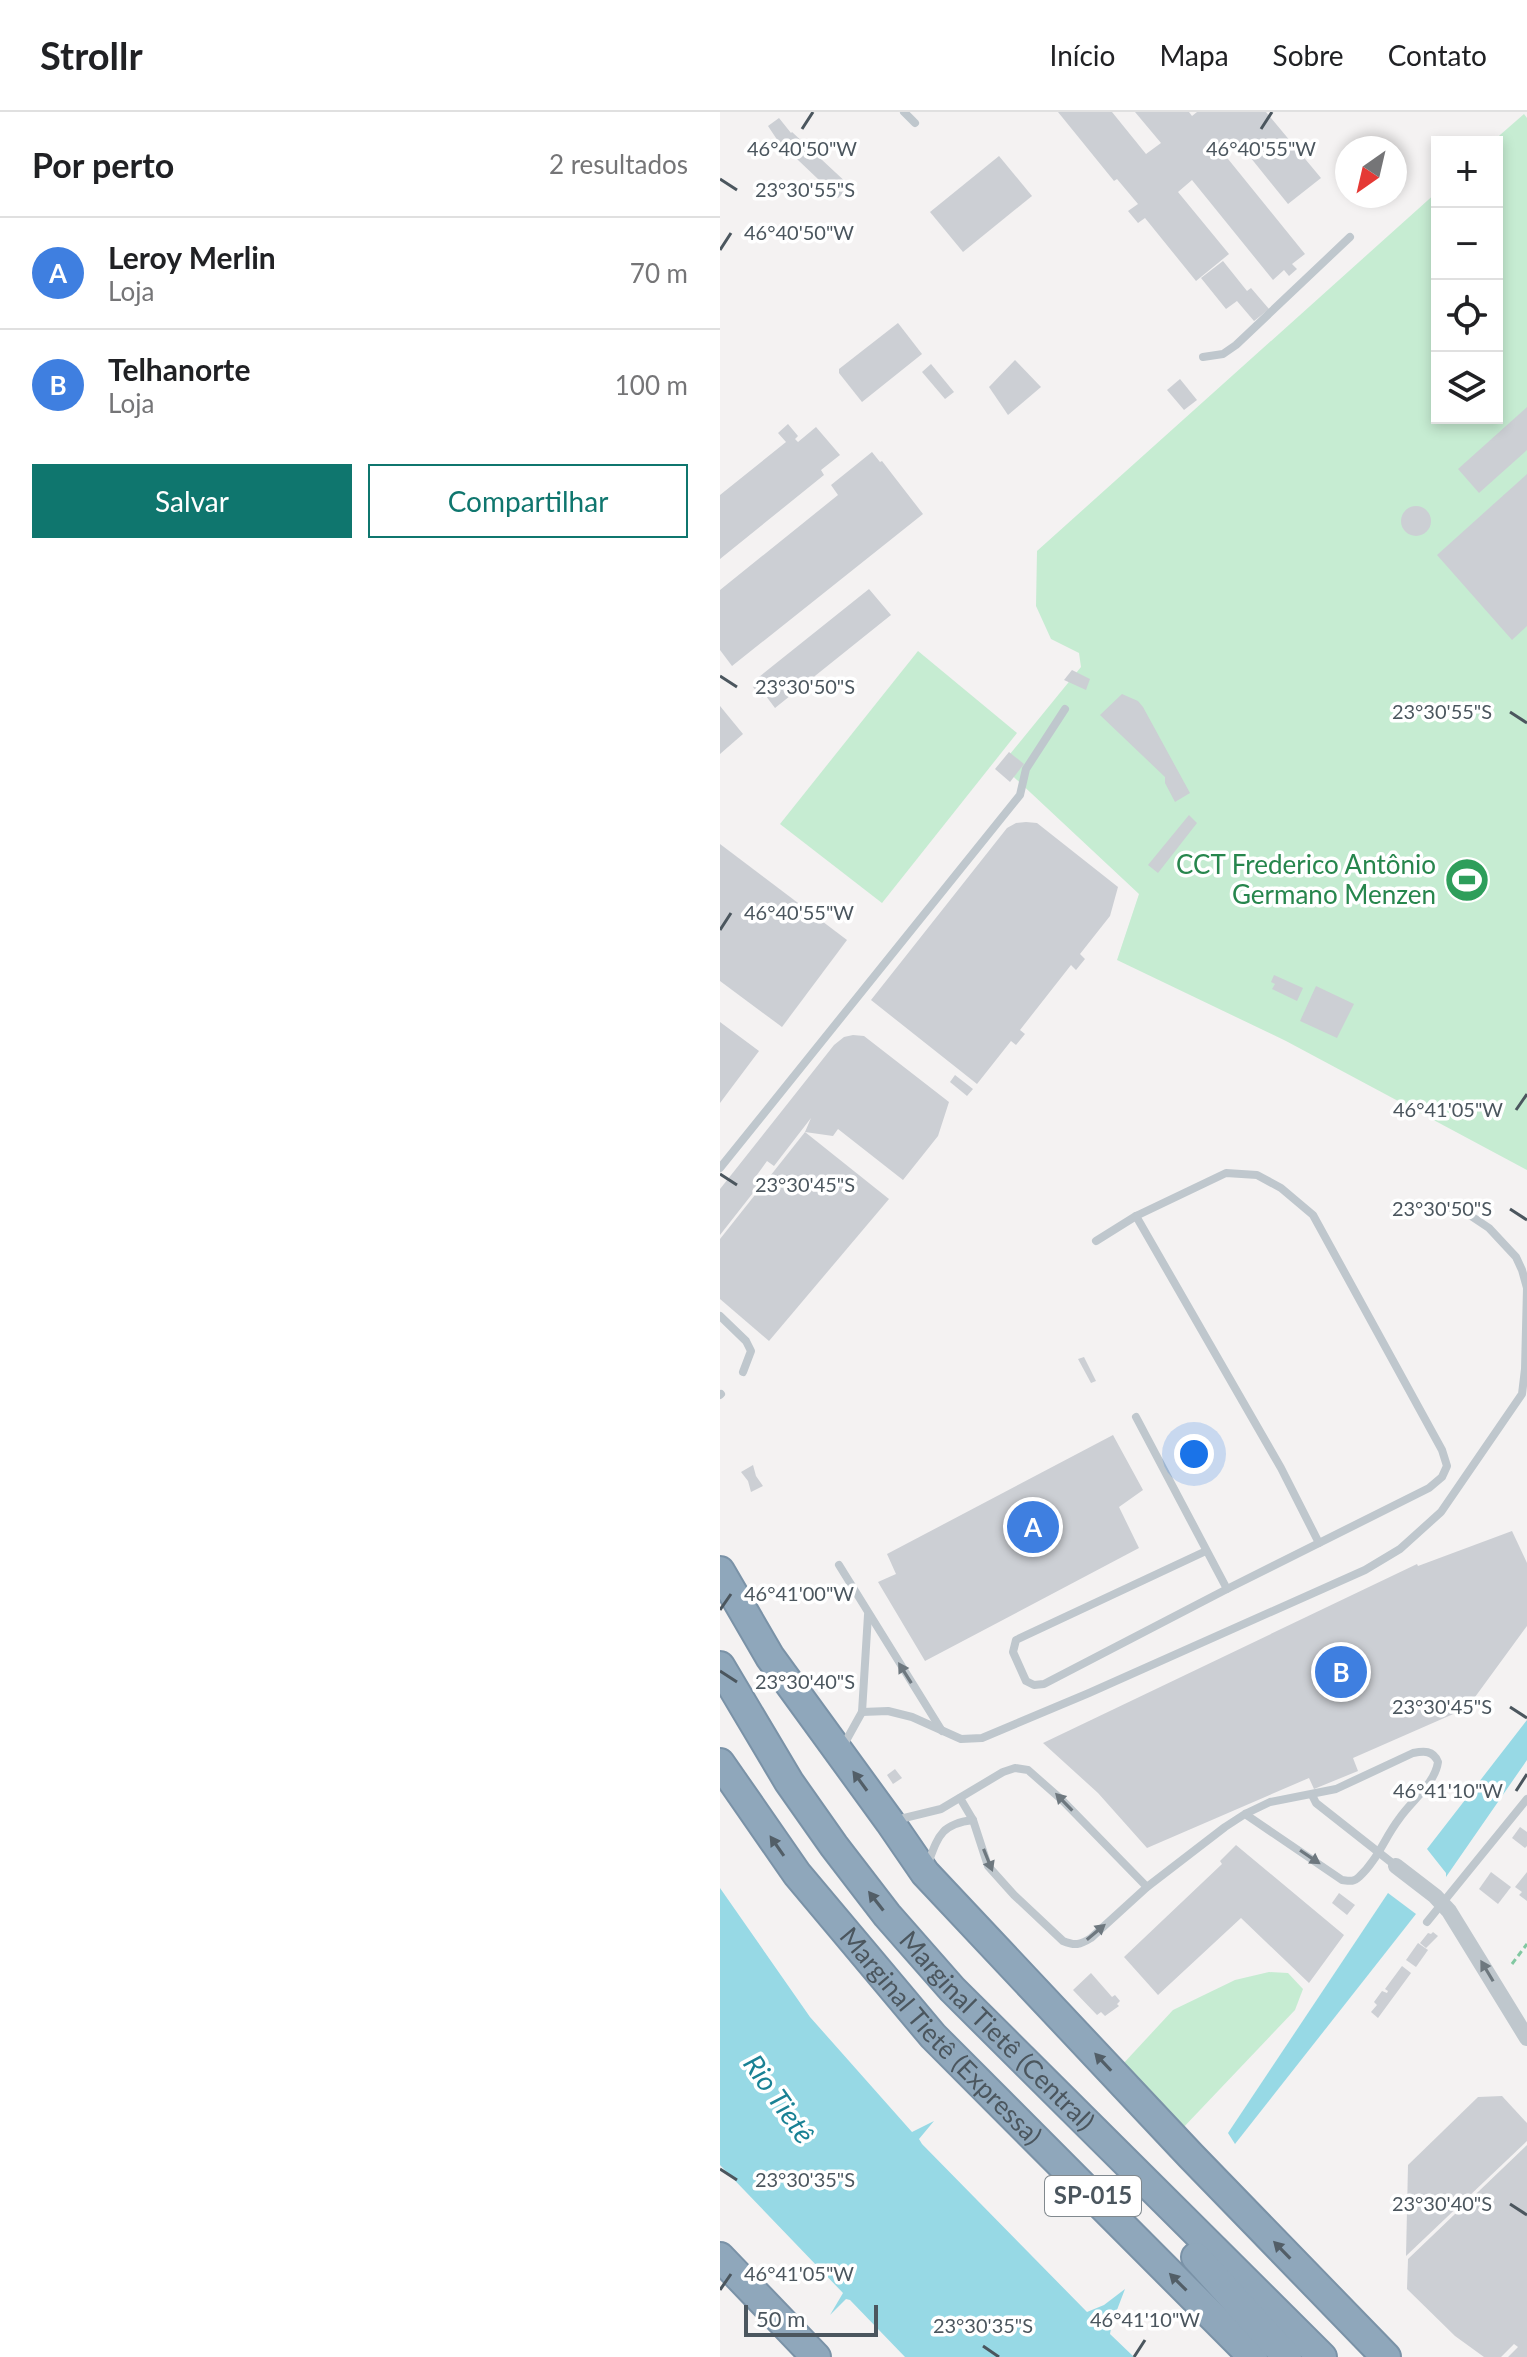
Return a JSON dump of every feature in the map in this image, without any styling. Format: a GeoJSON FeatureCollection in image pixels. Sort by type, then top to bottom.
{"type":"FeatureCollection","features":[{"type":"Feature","properties":{"kind":"highway"},"geometry":{"type":"LineString","coordinates":[[720,1571],[770,1657],[925,1873],[1180,2145],[1386,2357]]}},
{"type":"Feature","properties":{"kind":"highway","name":"Marginal Tietê (Central)"},"geometry":{"type":"LineString","coordinates":[[720,1666],[789,1782],[887,1915],[952,1989],[1322,2357]]}},
{"type":"Feature","properties":{"kind":"highway","name":"Marginal Tietê (Expressa)"},"geometry":{"type":"LineString","coordinates":[[720,1763],[797,1874],[933,2036],[1253,2357]]}},
{"type":"Feature","properties":{"kind":"highway"},"geometry":{"type":"LineString","coordinates":[[1127,2164],[1162,2220],[1287,2357]]}},
{"type":"Feature","properties":{"kind":"highway"},"geometry":{"type":"LineString","coordinates":[[720,2257],[816,2357]]}},
{"type":"Feature","properties":{"kind":"highway"},"geometry":{"type":"LineString","coordinates":[[1336,2306],[1368,2357]]}},
{"type":"Feature","properties":{"kind":"street"},"geometry":{"type":"LineString","coordinates":[[1396,1866],[1443,1903],[1460,1925],[1527,2038]]}},
{"type":"Feature","properties":{"kind":"lane"},"geometry":{"type":"LineString","coordinates":[[904,112],[915,123]]}},
{"type":"Feature","properties":{"kind":"lane"},"geometry":{"type":"LineString","coordinates":[[1203,357],[1223,354],[1236,345],[1350,237]]}},
{"type":"Feature","properties":{"kind":"lane"},"geometry":{"type":"LineString","coordinates":[[720,1168],[1020,795],[1026,769],[1065,709]]}},
{"type":"Feature","properties":{"kind":"lane"},"geometry":{"type":"LineString","coordinates":[[1096,1241],[1136,1216],[1226,1173],[1257,1175],[1281,1188],[1313,1215],[1442,1450],[1447,1466],[1442,1477],[1429,1488],[1044,1684],[1034,1685],[1026,1681],[1013,1652],[1016,1640],[1206,1551]]}},
{"type":"Feature","properties":{"kind":"lane"},"geometry":{"type":"LineString","coordinates":[[862,1712],[888,1711],[912,1717],[961,1739],[982,1738],[1365,1570],[1400,1549],[1441,1512],[1522,1394],[1527,1288],[1522,1270],[1516,1257],[1489,1228],[1471,1216],[1443,1205]]}},
{"type":"Feature","properties":{"kind":"lane"},"geometry":{"type":"LineString","coordinates":[[1136,1216],[1281,1468],[1319,1543]]}},
{"type":"Feature","properties":{"kind":"lane"},"geometry":{"type":"LineString","coordinates":[[720,1316],[746,1341],[751,1351],[743,1372]]}},
{"type":"Feature","properties":{"kind":"lane"},"geometry":{"type":"LineString","coordinates":[[1136,1417],[1227,1589]]}},
{"type":"Feature","properties":{"kind":"lane"},"geometry":{"type":"LineString","coordinates":[[839,1565],[942,1731]]}},
{"type":"Feature","properties":{"kind":"lane"},"geometry":{"type":"LineString","coordinates":[[839,1753],[862,1712],[868,1614]]}},
{"type":"Feature","properties":{"kind":"lane"},"geometry":{"type":"LineString","coordinates":[[960,1798],[973,1820],[988,1866],[1063,1941],[1081,1945],[1147,1887],[1245,1814],[1291,1796],[1336,1789],[1413,1753],[1423,1751],[1435,1756],[1437,1768],[1432,1778],[1399,1818],[1379,1852],[1351,1882],[1342,1880],[1245,1814]]}},
{"type":"Feature","properties":{"kind":"lane"},"geometry":{"type":"LineString","coordinates":[[890,1822],[941,1809],[1003,1772],[1015,1768],[1028,1770],[1062,1800],[1147,1887]]}},
{"type":"Feature","properties":{"kind":"lane"},"geometry":{"type":"LineString","coordinates":[[1312,1795],[1316,1803],[1396,1866]]}},
{"type":"Feature","properties":{"kind":"lane"},"geometry":{"type":"LineString","coordinates":[[1427,1922],[1527,1799]]}},
{"type":"Feature","properties":{"kind":"lane"},"geometry":{"type":"LineString","coordinates":[[925,1873],[944,1830],[950,1825],[973,1820]]}},
{"type":"Feature","properties":{"kind":"path"},"geometry":{"type":"LineString","coordinates":[[1512,1964],[1527,1944]]}},
{"type":"Feature","properties":{"kind":"green space"},"geometry":{"type":"Polygon","coordinates":[[[1524,114],[1527,118],[1527,1170],[1286,1041],[1117,960],[1139,894],[1001,765],[1081,667],[1079,653],[1051,639],[1036,606],[1037,551],[1431,197],[1431,424],[1503,424],[1503,136],[1499,136],[1524,114]]]}},
{"type":"Feature","properties":{"kind":"green space"},"geometry":{"type":"Polygon","coordinates":[[[918,651],[1017,733],[882,903],[780,824],[918,651]]]}},
{"type":"Feature","properties":{"kind":"green space"},"geometry":{"type":"Polygon","coordinates":[[[1269,1972],[1288,1973],[1303,1989],[1295,2010],[1181,2130],[1122,2065],[1173,2010],[1235,1980],[1269,1972]]]}},
{"type":"Feature","properties":{"kind":"water"},"geometry":{"type":"Polygon","coordinates":[[[1527,1720],[1527,1760],[1446,1877],[1427,1849],[1527,1720]]]}},
{"type":"Feature","properties":{"kind":"water","name":"Rio Tietê"},"geometry":{"type":"Polygon","coordinates":[[[720,1888],[810,2017],[912,2132],[934,2121],[919,2139],[922,2144],[1087,2312],[1104,2305],[1125,2289],[1110,2334],[1134,2357],[905,2357],[850,2300],[846,2299],[830,2315],[843,2293],[720,2165],[720,1888]]]}},
{"type":"Feature","properties":{"kind":"water"},"geometry":{"type":"Polygon","coordinates":[[[1388,1893],[1416,1914],[1235,2144],[1228,2133],[1388,1893]]]}},
{"type":"Feature","properties":{"kind":"building"},"geometry":{"type":"Polygon","coordinates":[[[1058,112],[1112,112],[1146,154],[1161,143],[1135,112],[1189,112],[1192,116],[1197,112],[1266,112],[1321,178],[1288,204],[1238,142],[1224,154],[1305,254],[1292,264],[1297,269],[1289,276],[1284,270],[1273,280],[1192,180],[1178,192],[1229,254],[1196,281],[1145,218],[1138,223],[1128,211],[1138,204],[1117,179],[1114,181],[1058,112]]]}},
{"type":"Feature","properties":{"kind":"building"},"geometry":{"type":"Polygon","coordinates":[[[779,118],[791,133],[850,186],[838,198],[778,141],[768,126],[779,118]]]}},
{"type":"Feature","properties":{"kind":"building"},"geometry":{"type":"Polygon","coordinates":[[[999,156],[1032,196],[963,252],[930,212],[999,156]]]}},
{"type":"Feature","properties":{"kind":"building"},"geometry":{"type":"Polygon","coordinates":[[[1223,261],[1247,291],[1251,288],[1269,309],[1254,321],[1237,301],[1226,309],[1201,278],[1223,261]]]}},
{"type":"Feature","properties":{"kind":"building"},"geometry":{"type":"Polygon","coordinates":[[[898,323],[922,354],[862,402],[839,369],[898,323]]]}},
{"type":"Feature","properties":{"kind":"building"},"geometry":{"type":"Polygon","coordinates":[[[1015,360],[1041,387],[1008,415],[989,387],[1015,360]]]}},
{"type":"Feature","properties":{"kind":"building"},"geometry":{"type":"Polygon","coordinates":[[[931,364],[954,392],[945,399],[922,372],[931,364]]]}},
{"type":"Feature","properties":{"kind":"building"},"geometry":{"type":"Polygon","coordinates":[[[1180,379],[1197,400],[1184,410],[1167,390],[1180,379]]]}},
{"type":"Feature","properties":{"kind":"building"},"geometry":{"type":"Polygon","coordinates":[[[1527,407],[1527,450],[1479,493],[1458,469],[1527,407]]]}},
{"type":"Feature","properties":{"kind":"building"},"geometry":{"type":"Polygon","coordinates":[[[788,424],[798,436],[795,439],[798,442],[816,427],[840,455],[821,470],[824,475],[720,559],[720,495],[786,442],[778,433],[788,424]]]}},
{"type":"Feature","properties":{"kind":"building"},"geometry":{"type":"Polygon","coordinates":[[[872,452],[923,514],[732,666],[720,650],[720,590],[838,495],[831,485],[872,452]]]}},
{"type":"Feature","properties":{"kind":"building"},"geometry":{"type":"Polygon","coordinates":[[[1527,474],[1527,626],[1512,640],[1437,555],[1527,474]]]}},
{"type":"Feature","properties":{"kind":"building"},"geometry":{"type":"Polygon","coordinates":[[[1416,506],[1427,510],[1431,521],[1427,532],[1416,536],[1405,532],[1401,521],[1405,510],[1416,506]]]}},
{"type":"Feature","properties":{"kind":"building"},"geometry":{"type":"Polygon","coordinates":[[[869,589],[891,615],[775,708],[766,696],[762,698],[753,687],[756,684],[754,681],[869,589]]]}},
{"type":"Feature","properties":{"kind":"building"},"geometry":{"type":"Polygon","coordinates":[[[1072,670],[1090,679],[1086,690],[1064,680],[1072,670]]]}},
{"type":"Feature","properties":{"kind":"building"},"geometry":{"type":"Polygon","coordinates":[[[1122,694],[1138,701],[1143,707],[1190,793],[1175,802],[1165,777],[1100,715],[1122,694]]]}},
{"type":"Feature","properties":{"kind":"building"},"geometry":{"type":"Polygon","coordinates":[[[720,706],[743,734],[720,754],[720,706]]]}},
{"type":"Feature","properties":{"kind":"building"},"geometry":{"type":"Polygon","coordinates":[[[1009,752],[1024,764],[1010,782],[995,769],[1009,752]]]}},
{"type":"Feature","properties":{"kind":"building"},"geometry":{"type":"Polygon","coordinates":[[[1189,815],[1197,823],[1158,873],[1148,865],[1189,815]]]}},
{"type":"Feature","properties":{"kind":"building"},"geometry":{"type":"Polygon","coordinates":[[[1026,822],[1037,823],[1118,887],[1110,916],[1080,954],[1085,959],[1076,970],[1071,965],[1020,1030],[1025,1034],[1016,1045],[1011,1041],[977,1084],[871,1000],[1007,828],[1026,822]]]}},
{"type":"Feature","properties":{"kind":"building"},"geometry":{"type":"Polygon","coordinates":[[[720,844],[847,940],[782,1027],[720,981],[720,844]]]}},
{"type":"Feature","properties":{"kind":"building"},"geometry":{"type":"Polygon","coordinates":[[[1274,975],[1303,988],[1297,1001],[1272,989],[1274,975]]]}},
{"type":"Feature","properties":{"kind":"building"},"geometry":{"type":"Polygon","coordinates":[[[1316,986],[1354,1004],[1337,1038],[1300,1021],[1316,986]]]}},
{"type":"Feature","properties":{"kind":"building"},"geometry":{"type":"Polygon","coordinates":[[[720,1022],[759,1051],[720,1103],[720,1022]]]}},
{"type":"Feature","properties":{"kind":"building"},"geometry":{"type":"Polygon","coordinates":[[[864,1036],[949,1102],[938,1136],[903,1180],[838,1129],[833,1136],[805,1132],[811,1118],[774,1166],[767,1161],[754,1179],[760,1184],[720,1235],[720,1189],[834,1045],[844,1037],[864,1036]]]}},
{"type":"Feature","properties":{"kind":"building"},"geometry":{"type":"Polygon","coordinates":[[[955,1075],[973,1089],[967,1096],[950,1082],[955,1075]]]}},
{"type":"Feature","properties":{"kind":"building"},"geometry":{"type":"Polygon","coordinates":[[[805,1132],[889,1199],[769,1341],[720,1299],[720,1239],[805,1132]]]}},
{"type":"Feature","properties":{"kind":"building"},"geometry":{"type":"Polygon","coordinates":[[[1084,1357],[1096,1381],[1091,1383],[1078,1359],[1084,1357]]]}},
{"type":"Feature","properties":{"kind":"building"},"geometry":{"type":"Polygon","coordinates":[[[1113,1435],[1143,1490],[1119,1507],[1139,1548],[925,1661],[878,1582],[896,1574],[887,1554],[1113,1435]]]}},
{"type":"Feature","properties":{"kind":"building"},"geometry":{"type":"Polygon","coordinates":[[[753,1465],[763,1486],[751,1492],[741,1472],[753,1465]]]}},
{"type":"Feature","properties":{"kind":"building"},"geometry":{"type":"Polygon","coordinates":[[[1512,1531],[1527,1563],[1527,1626],[1467,1708],[1353,1758],[1358,1771],[1314,1789],[1309,1778],[1147,1848],[1098,1793],[1043,1743],[1417,1564],[1512,1531]]]}},
{"type":"Feature","properties":{"kind":"building"},"geometry":{"type":"Polygon","coordinates":[[[895,1769],[902,1778],[893,1784],[887,1775],[895,1769]]]}},
{"type":"Feature","properties":{"kind":"building"},"geometry":{"type":"Polygon","coordinates":[[[1520,1827],[1527,1832],[1525,1848],[1512,1838],[1520,1827]]]}},
{"type":"Feature","properties":{"kind":"building"},"geometry":{"type":"Polygon","coordinates":[[[1236,1845],[1344,1935],[1309,1983],[1241,1918],[1158,1995],[1124,1957],[1222,1864],[1220,1861],[1236,1845]]]}},
{"type":"Feature","properties":{"kind":"building"},"geometry":{"type":"Polygon","coordinates":[[[1491,1872],[1511,1887],[1498,1904],[1479,1889],[1491,1872]]]}},
{"type":"Feature","properties":{"kind":"building"},"geometry":{"type":"Polygon","coordinates":[[[1527,1872],[1527,1901],[1515,1887],[1527,1872]]]}},
{"type":"Feature","properties":{"kind":"building"},"geometry":{"type":"Polygon","coordinates":[[[1339,1893],[1355,1905],[1347,1915],[1332,1903],[1339,1893]]]}},
{"type":"Feature","properties":{"kind":"building"},"geometry":{"type":"Polygon","coordinates":[[[1428,1933],[1438,1936],[1426,1948],[1420,1943],[1428,1933]]]}},
{"type":"Feature","properties":{"kind":"building"},"geometry":{"type":"Polygon","coordinates":[[[1418,1943],[1428,1950],[1416,1967],[1406,1960],[1418,1943]]]}},
{"type":"Feature","properties":{"kind":"building"},"geometry":{"type":"Polygon","coordinates":[[[1402,1966],[1411,1973],[1378,2018],[1371,2012],[1377,2005],[1374,2002],[1382,1991],[1387,1993],[1385,1989],[1402,1966]]]}},
{"type":"Feature","properties":{"kind":"building"},"geometry":{"type":"Polygon","coordinates":[[[1091,1973],[1112,1997],[1115,1995],[1120,2001],[1119,2006],[1105,2016],[1101,2012],[1097,2015],[1073,1990],[1091,1973]]]}},
{"type":"Feature","properties":{"kind":"building"},"geometry":{"type":"Polygon","coordinates":[[[1502,2096],[1527,2123],[1527,2141],[1406,2256],[1408,2165],[1478,2097],[1502,2096]]]}},
{"type":"Feature","properties":{"kind":"building"},"geometry":{"type":"Polygon","coordinates":[[[1527,2145],[1527,2357],[1508,2357],[1518,2347],[1514,2344],[1501,2357],[1484,2357],[1455,2336],[1407,2289],[1408,2259],[1527,2145]]]}},
{"type":"Feature","properties":{"kind":"place","name":"CCT Frederico Antônio Germano Menzen"},"geometry":{"type":"Point","coordinates":[1467,880]}},
{"type":"Feature","properties":{"kind":"place","name":"Leroy Merlin"},"geometry":{"type":"Point","coordinates":[1033,1527]}},
{"type":"Feature","properties":{"kind":"place","name":"Telhanorte"},"geometry":{"type":"Point","coordinates":[1341,1672]}}]}
